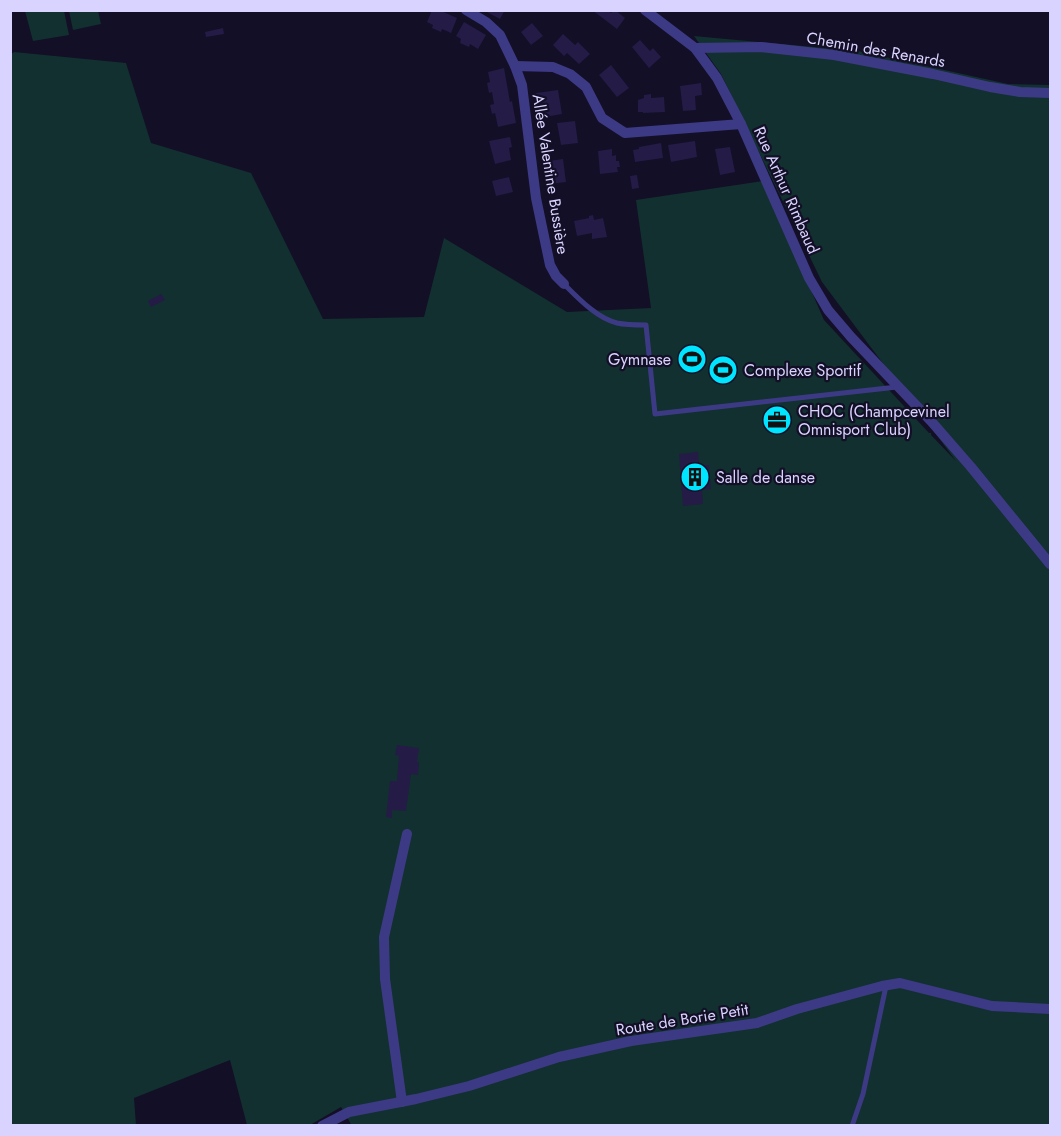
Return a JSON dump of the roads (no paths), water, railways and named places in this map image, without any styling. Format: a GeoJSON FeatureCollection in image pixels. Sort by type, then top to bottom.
{"type":"FeatureCollection","features":[{"type":"Feature","properties":{"kind":"street","name":"Allée Valentine Bussière"},"geometry":{"type":"LineString","coordinates":[[466,10],[486,22],[500,35],[522,85],[536,198],[550,265],[564,285]]}},
{"type":"Feature","properties":{"kind":"street","name":"Rue Arthur Rimbaud"},"geometry":{"type":"LineString","coordinates":[[645,10],[695,48],[717,78],[741,124],[814,286],[828,310],[931,420],[1050,564]]}},
{"type":"Feature","properties":{"kind":"street","name":"Chemin des Renards"},"geometry":{"type":"LineString","coordinates":[[695,48],[761,47],[834,55],[990,87],[1020,92],[1050,93]]}},
{"type":"Feature","properties":{"kind":"street"},"geometry":{"type":"LineString","coordinates":[[515,66],[553,67],[570,74],[586,87],[602,118],[625,133],[741,124]]}},
{"type":"Feature","properties":{"kind":"street"},"geometry":{"type":"LineString","coordinates":[[402,1102],[385,979],[384,937],[407,834]]}},
{"type":"Feature","properties":{"kind":"street","name":"Route de Borie Petit"},"geometry":{"type":"LineString","coordinates":[[322,1125],[349,1112],[469,1086],[559,1057],[631,1041],[757,1023],[797,1009],[900,983],[992,1006],[1050,1009]]}},
{"type":"Feature","properties":{"kind":"lane"},"geometry":{"type":"LineString","coordinates":[[564,285],[605,319],[646,326],[655,414],[898,387]]}},
{"type":"Feature","properties":{"kind":"lane"},"geometry":{"type":"LineString","coordinates":[[852,1125],[863,1094],[886,986]]}},
{"type":"Feature","properties":{"kind":"place","name":"Gymnase"},"geometry":{"type":"Point","coordinates":[692,359]}},
{"type":"Feature","properties":{"kind":"place","name":"Complexe Sportif"},"geometry":{"type":"Point","coordinates":[723,370]}},
{"type":"Feature","properties":{"kind":"place","name":"CHOC (Champcevinel Omnisport Club)"},"geometry":{"type":"Point","coordinates":[777,420]}},
{"type":"Feature","properties":{"kind":"place","name":"Salle de danse"},"geometry":{"type":"Point","coordinates":[695,477]}}]}
